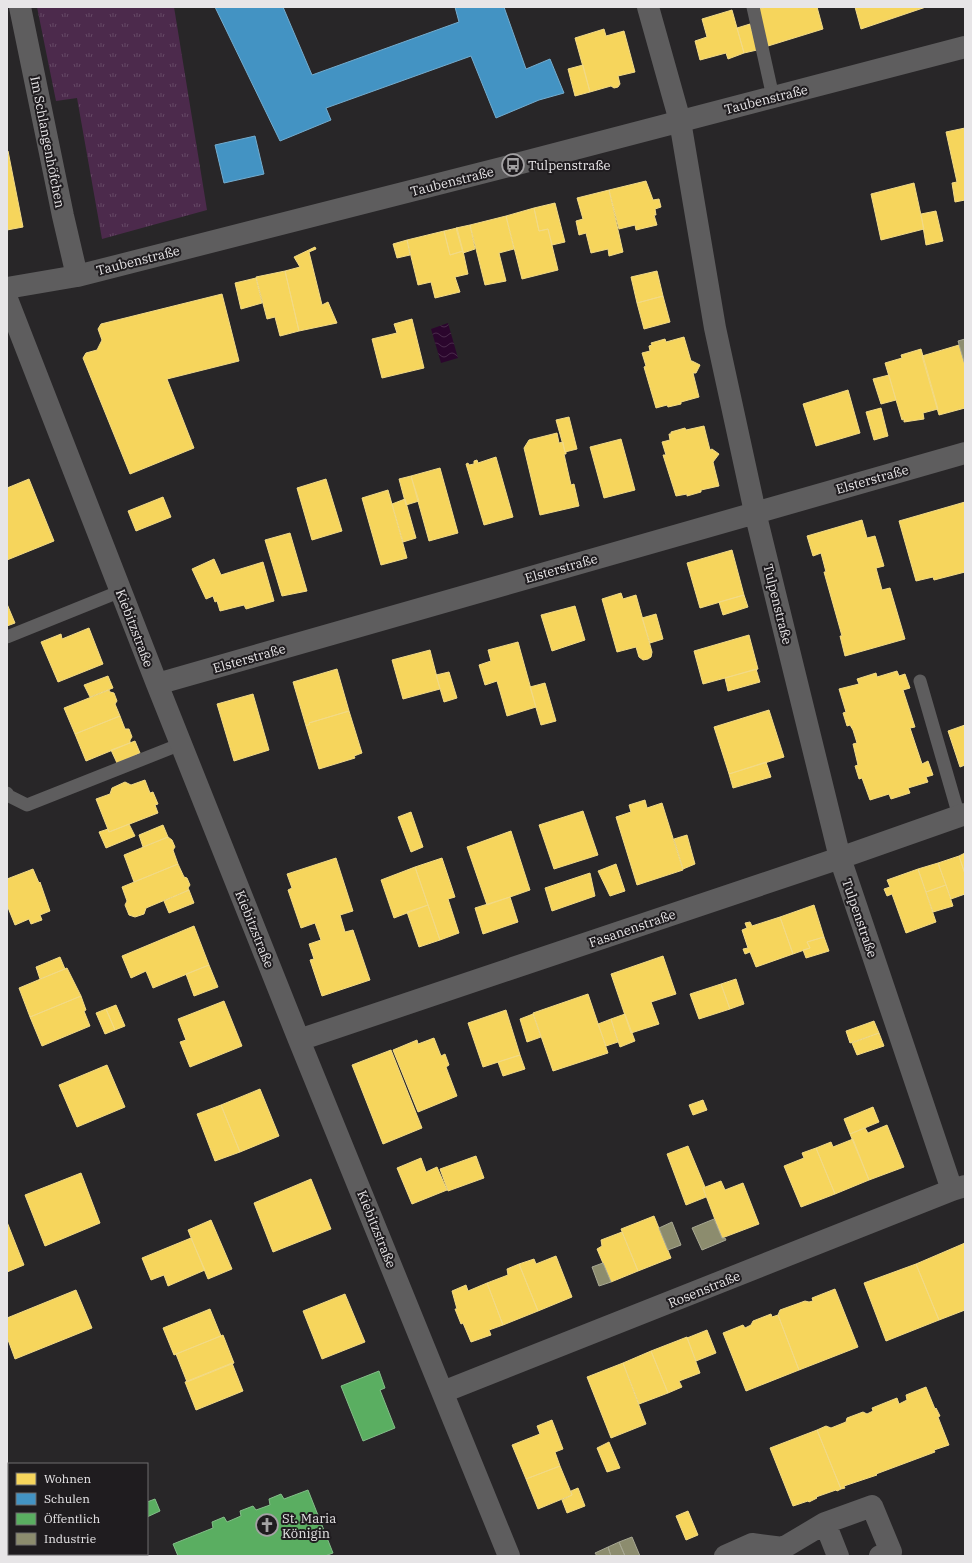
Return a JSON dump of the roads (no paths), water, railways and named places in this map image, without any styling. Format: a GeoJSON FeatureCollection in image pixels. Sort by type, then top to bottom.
{"type":"FeatureCollection","features":[{"type":"Feature","properties":{"kind":"street","name":"Im Schlangenhöfchen"},"geometry":{"type":"LineString","coordinates":[[20,7],[63,216],[77,276]]}},
{"type":"Feature","properties":{"kind":"street","name":"Tulpenstraße"},"geometry":{"type":"LineString","coordinates":[[648,7],[680,121],[715,328],[755,512],[840,858],[958,1188]]}},
{"type":"Feature","properties":{"kind":"street","name":"Taubenstraße"},"geometry":{"type":"LineString","coordinates":[[7,288],[77,276],[513,165],[965,47]]}},
{"type":"Feature","properties":{"kind":"street","name":"Kiebitzstraße"},"geometry":{"type":"LineString","coordinates":[[7,299],[157,684],[299,1040],[509,1556]]}},
{"type":"Feature","properties":{"kind":"street","name":"Elsterstraße"},"geometry":{"type":"LineString","coordinates":[[157,684],[965,453]]}},
{"type":"Feature","properties":{"kind":"street","name":"Fasanenstraße"},"geometry":{"type":"LineString","coordinates":[[299,1040],[840,858],[962,815]]}},
{"type":"Feature","properties":{"kind":"street","name":"Rosenstraße"},"geometry":{"type":"LineString","coordinates":[[443,1392],[958,1188]]}},
{"type":"Feature","properties":{"kind":"street"},"geometry":{"type":"LineString","coordinates":[[725,1556],[752,1544],[783,1548],[825,1523],[872,1506],[891,1552],[880,1556]]}},
{"type":"Feature","properties":{"kind":"street"},"geometry":{"type":"LineString","coordinates":[[825,1523],[838,1556]]}},
{"type":"Feature","properties":{"kind":"lane"},"geometry":{"type":"LineString","coordinates":[[753,7],[773,97]]}},
{"type":"Feature","properties":{"kind":"lane"},"geometry":{"type":"LineString","coordinates":[[7,637],[121,591]]}},
{"type":"Feature","properties":{"kind":"lane"},"geometry":{"type":"LineString","coordinates":[[920,681],[962,815]]}},
{"type":"Feature","properties":{"kind":"lane"},"geometry":{"type":"LineString","coordinates":[[7,793],[8,796],[27,805],[181,744]]}},
{"type":"Feature","properties":{"kind":"water"},"geometry":{"type":"Polygon","coordinates":[[[448,323],[458,358],[441,363],[431,329],[448,323]]]}},
{"type":"Feature","properties":{"kind":"place","name":"Tulpenstraße"},"geometry":{"type":"Point","coordinates":[513,165]}},
{"type":"Feature","properties":{"kind":"place","name":"St. Maria Königin"},"geometry":{"type":"Point","coordinates":[267,1525]}}]}
